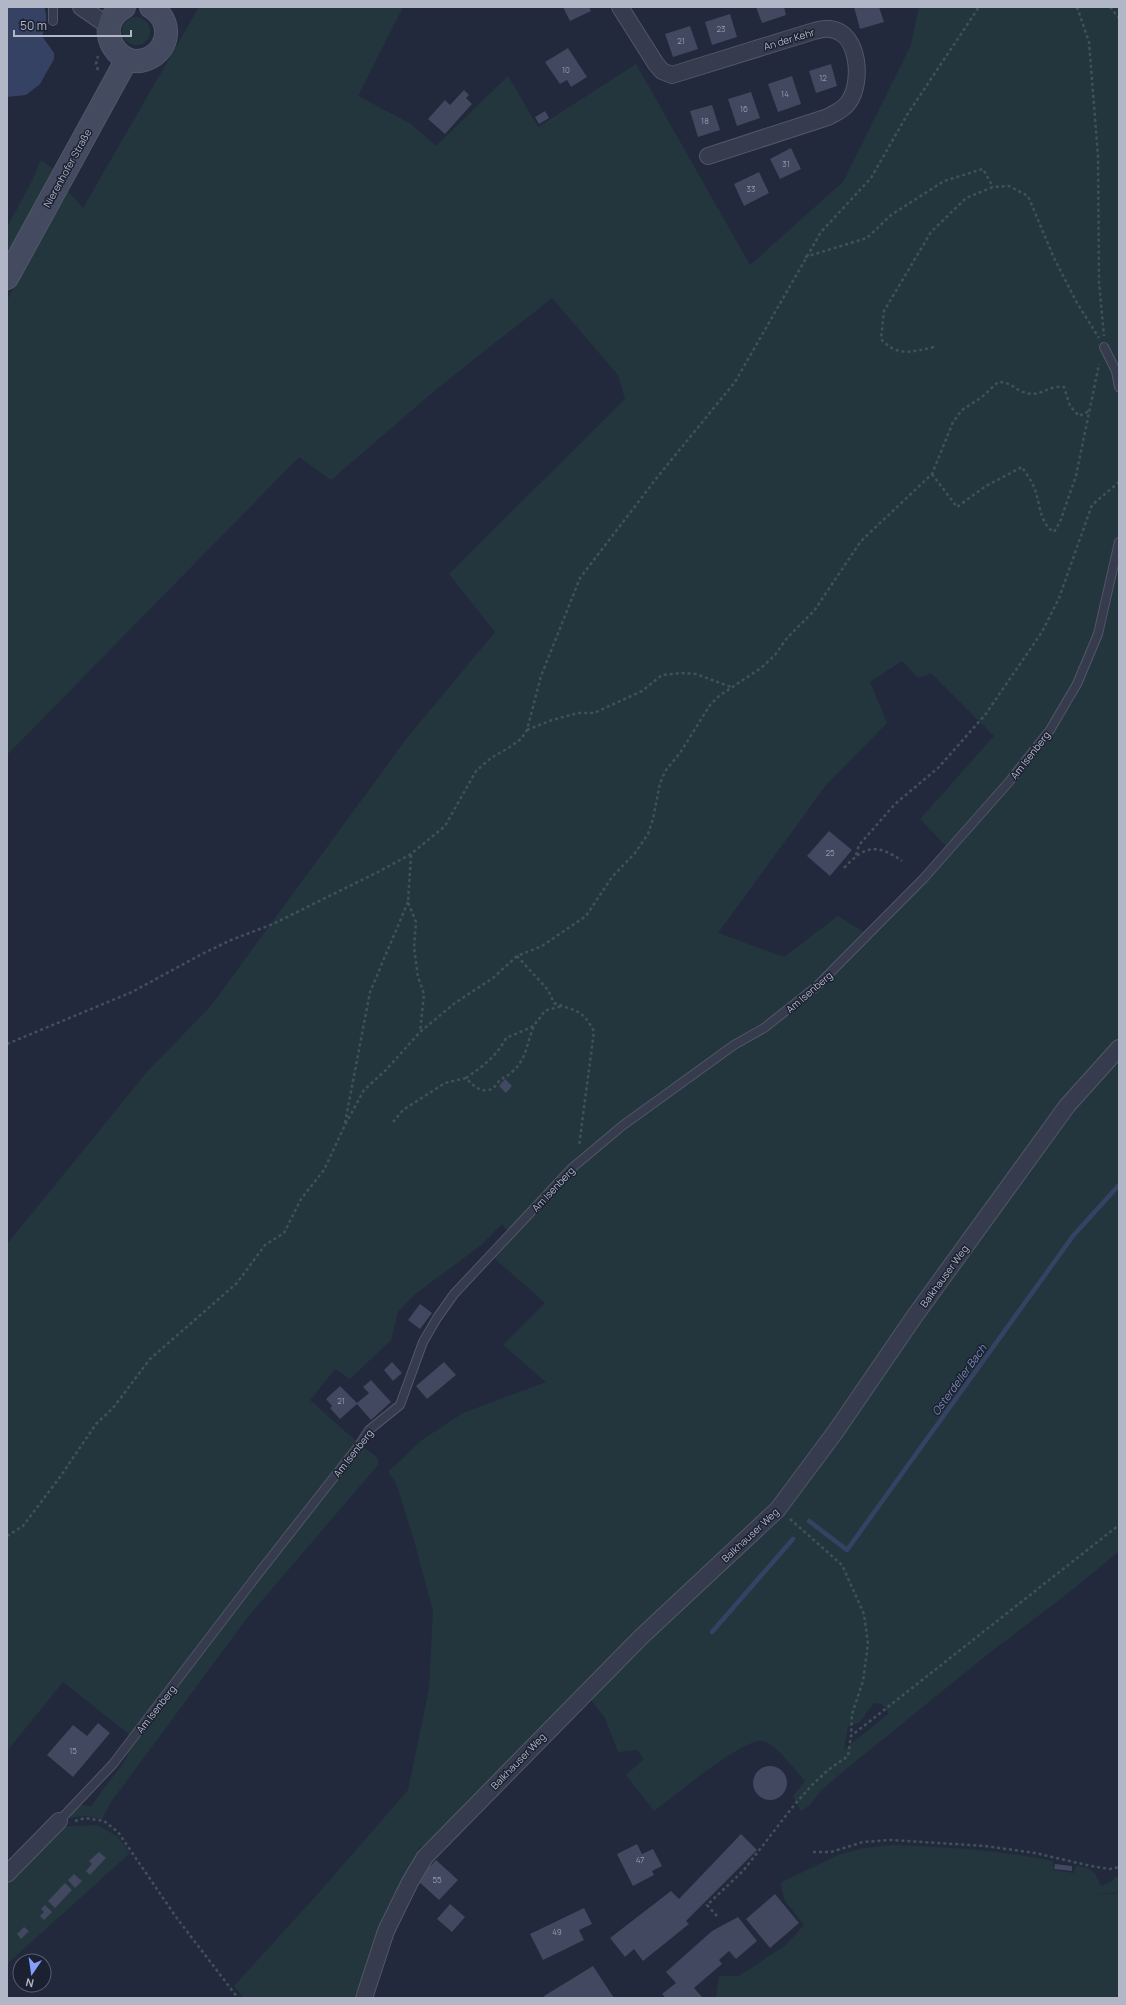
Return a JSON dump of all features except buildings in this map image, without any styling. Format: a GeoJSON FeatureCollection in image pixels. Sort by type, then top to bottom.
{"type":"FeatureCollection","features":[{"type":"Feature","properties":{"kind":"main road"},"geometry":{"type":"LineString","coordinates":[[116,13],[110,37],[113,47],[118,53],[127,58],[139,60],[146,59],[160,50],[166,34],[160,10]]}},
{"type":"Feature","properties":{"kind":"main road","name":"Nierenhofer Straße"},"geometry":{"type":"LineString","coordinates":[[7,278],[127,58]]}},
{"type":"Feature","properties":{"kind":"street"},"geometry":{"type":"LineString","coordinates":[[81,7],[116,13]]}},
{"type":"Feature","properties":{"kind":"street","name":"An der Kehr"},"geometry":{"type":"LineString","coordinates":[[620,7],[656,64],[662,71],[672,75],[814,31],[830,28],[841,34],[852,45],[856,61],[855,86],[848,103],[841,110],[828,117],[708,156]]}},
{"type":"Feature","properties":{"kind":"street","name":"Balkhauser Weg"},"geometry":{"type":"LineString","coordinates":[[364,1998],[386,1931],[410,1882],[425,1857],[636,1642],[778,1509],[836,1431],[914,1317],[1067,1106],[1119,1048]]}},
{"type":"Feature","properties":{"kind":"street","name":"Am Isenberg"},"geometry":{"type":"LineString","coordinates":[[7,1874],[59,1821]]}},
{"type":"Feature","properties":{"kind":"lane"},"geometry":{"type":"LineString","coordinates":[[53,7],[53,21]]}},
{"type":"Feature","properties":{"kind":"lane"},"geometry":{"type":"LineString","coordinates":[[1104,347],[1116,371],[1119,387]]}},
{"type":"Feature","properties":{"kind":"lane","name":"Am Isenberg"},"geometry":{"type":"LineString","coordinates":[[59,1821],[113,1764],[258,1574],[360,1444],[369,1430],[400,1405],[412,1378],[423,1342],[437,1318],[454,1294],[572,1168],[622,1126],[734,1045],[764,1028],[816,987],[924,878],[1008,783],[1050,730],[1077,684],[1098,634],[1119,542]]}},
{"type":"Feature","properties":{"kind":"path"},"geometry":{"type":"LineString","coordinates":[[7,1044],[132,992],[231,940],[274,924],[411,854],[445,826],[476,771],[491,758],[521,739],[527,730],[541,676],[580,578],[659,475],[735,382],[753,354],[805,257],[821,232],[871,178],[907,114],[979,7]]}},
{"type":"Feature","properties":{"kind":"path"},"geometry":{"type":"LineString","coordinates":[[932,474],[957,507],[986,486],[1022,467],[1036,492],[1038,505],[1049,529],[1054,532],[1060,522],[1076,476],[1104,347],[1099,282],[1098,156],[1089,42],[1077,7]]}},
{"type":"Feature","properties":{"kind":"path"},"geometry":{"type":"LineString","coordinates":[[1110,7],[1119,18]]}},
{"type":"Feature","properties":{"kind":"path"},"geometry":{"type":"LineString","coordinates":[[805,257],[867,238],[891,215],[944,181],[983,169],[993,187]]}},
{"type":"Feature","properties":{"kind":"path"},"geometry":{"type":"LineString","coordinates":[[934,347],[908,352],[889,348],[881,339],[884,312],[931,232],[966,198],[993,187],[1009,186],[1028,196],[1054,258],[1077,304],[1104,347]]}},
{"type":"Feature","properties":{"kind":"path"},"geometry":{"type":"LineString","coordinates":[[7,1536],[23,1526],[60,1477],[96,1424],[113,1408],[150,1360],[237,1283],[266,1245],[284,1233],[301,1199],[324,1170],[345,1125],[364,1090],[386,1070],[420,1032],[455,1003],[493,978],[517,956],[542,946],[586,916],[612,878],[635,853],[648,834],[654,819],[660,783],[666,770],[680,753],[710,705],[731,688],[761,668],[775,655],[787,638],[814,611],[861,541],[932,474],[953,422],[962,410],[982,397],[998,382],[1008,382],[1026,393],[1038,394],[1054,386],[1064,387],[1070,406],[1079,416],[1089,411]]}},
{"type":"Feature","properties":{"kind":"path"},"geometry":{"type":"LineString","coordinates":[[844,868],[856,855],[859,845],[895,804],[938,768],[985,715],[1045,625],[1059,598],[1092,505],[1119,482]]}},
{"type":"Feature","properties":{"kind":"path"},"geometry":{"type":"LineString","coordinates":[[527,730],[558,718],[578,713],[594,713],[642,691],[662,676],[682,673],[696,674],[731,688]]}},
{"type":"Feature","properties":{"kind":"path"},"geometry":{"type":"LineString","coordinates":[[856,855],[877,848],[891,852],[902,861]]}},
{"type":"Feature","properties":{"kind":"path"},"geometry":{"type":"LineString","coordinates":[[345,1125],[370,992],[408,902],[411,854]]}},
{"type":"Feature","properties":{"kind":"path"},"geometry":{"type":"LineString","coordinates":[[408,902],[416,922],[414,947],[418,977],[424,994],[420,1032]]}},
{"type":"Feature","properties":{"kind":"path"},"geometry":{"type":"LineString","coordinates":[[517,956],[548,990],[554,1003],[574,1008],[586,1016],[594,1031],[581,1140]]}},
{"type":"Feature","properties":{"kind":"path"},"geometry":{"type":"LineString","coordinates":[[466,1078],[476,1089],[486,1091],[493,1089],[499,1079],[513,1071],[523,1058],[534,1026],[542,1017],[544,1010],[562,1006]]}},
{"type":"Feature","properties":{"kind":"path"},"geometry":{"type":"LineString","coordinates":[[393,1122],[403,1110],[445,1083],[466,1078],[491,1059],[502,1046],[506,1038],[534,1026]]}},
{"type":"Feature","properties":{"kind":"path"},"geometry":{"type":"LineString","coordinates":[[717,1916],[707,1905],[743,1871],[795,1804],[812,1785],[828,1770],[848,1756],[852,1714],[862,1681],[868,1644],[864,1614],[842,1565],[778,1509]]}},
{"type":"Feature","properties":{"kind":"path"},"geometry":{"type":"LineString","coordinates":[[851,1736],[1119,1525]]}},
{"type":"Feature","properties":{"kind":"path"},"geometry":{"type":"LineString","coordinates":[[59,1821],[68,1822],[85,1818],[104,1821],[118,1832],[176,1917],[238,1998]]}},
{"type":"Feature","properties":{"kind":"path"},"geometry":{"type":"LineString","coordinates":[[813,1852],[831,1852],[863,1842],[891,1840],[985,1846],[1035,1853],[1091,1866],[1110,1868],[1119,1867]]}},
{"type":"Feature","properties":{"kind":"shaded area"},"geometry":{"type":"Polygon","coordinates":[[[199,7],[403,7],[358,96],[411,124],[436,146],[508,76],[538,127],[636,64],[750,265],[843,182],[911,45],[919,7],[1119,7],[1119,1040],[831,1429],[773,1503],[568,1699],[462,1809],[425,1850],[420,1846],[417,1854],[420,1857],[353,1998],[244,1998],[234,1986],[317,1895],[408,1790],[429,1689],[433,1611],[414,1540],[396,1483],[388,1472],[422,1440],[463,1413],[546,1382],[503,1345],[545,1303],[494,1258],[564,1182],[599,1150],[680,1087],[793,1011],[810,997],[805,993],[664,1090],[620,1125],[591,1151],[509,1233],[502,1224],[480,1246],[414,1295],[398,1312],[391,1340],[350,1379],[335,1369],[310,1400],[356,1441],[253,1572],[130,1735],[63,1682],[7,1751],[7,1244],[147,1072],[210,1007],[407,738],[495,632],[449,574],[625,399],[618,375],[552,298],[439,387],[331,480],[299,457],[7,755],[7,300],[67,190],[83,208],[199,7]],[[902,661],[870,682],[887,723],[826,785],[718,933],[784,957],[838,916],[872,937],[926,879],[1053,733],[1074,700],[1083,675],[1072,688],[1046,730],[946,846],[920,819],[994,736],[931,673],[918,678],[902,661]]]}},
{"type":"Feature","properties":{"kind":"shaded area"},"geometry":{"type":"Polygon","coordinates":[[[136,17],[146,21],[150,31],[146,41],[136,45],[126,41],[122,31],[126,21],[136,17]]]}},
{"type":"Feature","properties":{"kind":"shaded area"},"geometry":{"type":"Polygon","coordinates":[[[41,160],[56,171],[7,262],[7,227],[32,181],[41,160]]]}},
{"type":"Feature","properties":{"kind":"shaded area"},"geometry":{"type":"Polygon","coordinates":[[[1119,1057],[1119,1551],[1076,1587],[988,1654],[861,1757],[821,1790],[810,1805],[801,1811],[793,1796],[805,1781],[780,1752],[763,1741],[754,1742],[740,1748],[691,1782],[654,1811],[626,1775],[644,1759],[637,1750],[618,1752],[605,1718],[588,1696],[784,1511],[1071,1109],[1119,1057]],[[874,1703],[859,1723],[848,1726],[844,1750],[889,1713],[882,1704],[874,1703]]]}},
{"type":"Feature","properties":{"kind":"shaded area"},"geometry":{"type":"Polygon","coordinates":[[[363,1447],[378,1458],[378,1465],[247,1618],[111,1802],[102,1819],[86,1816],[68,1818],[80,1805],[92,1806],[123,1764],[131,1748],[261,1576],[363,1447]]]}},
{"type":"Feature","properties":{"kind":"shaded area"},"geometry":{"type":"Polygon","coordinates":[[[97,1825],[117,1836],[130,1853],[19,1953],[12,1953],[12,1959],[7,1964],[7,1883],[60,1827],[97,1825]]]}},
{"type":"Feature","properties":{"kind":"shaded area"},"geometry":{"type":"Polygon","coordinates":[[[892,1845],[973,1850],[1033,1857],[1053,1861],[1053,1870],[1074,1873],[1076,1866],[1090,1869],[1097,1876],[1101,1886],[1110,1882],[1119,1875],[1119,1890],[1116,1893],[1089,1893],[1116,1894],[1119,1891],[1119,1998],[716,1998],[719,1976],[739,1976],[786,1945],[804,1925],[785,1901],[780,1883],[838,1855],[864,1848],[892,1845]]]}},
{"type":"Feature","properties":{"kind":"water"},"geometry":{"type":"Polygon","coordinates":[[[44,7],[46,21],[42,36],[54,53],[54,59],[40,84],[26,95],[7,97],[7,8],[44,7]]]}},
{"type":"Feature","properties":{"kind":"waterway","name":"Osterdeller Bach"},"geometry":{"type":"LineString","coordinates":[[809,1521],[847,1550],[1073,1236],[1119,1185]]}},
{"type":"Feature","properties":{"kind":"waterway","name":"Osterdeller Bach"},"geometry":{"type":"LineString","coordinates":[[712,1632],[793,1539]]}}]}
